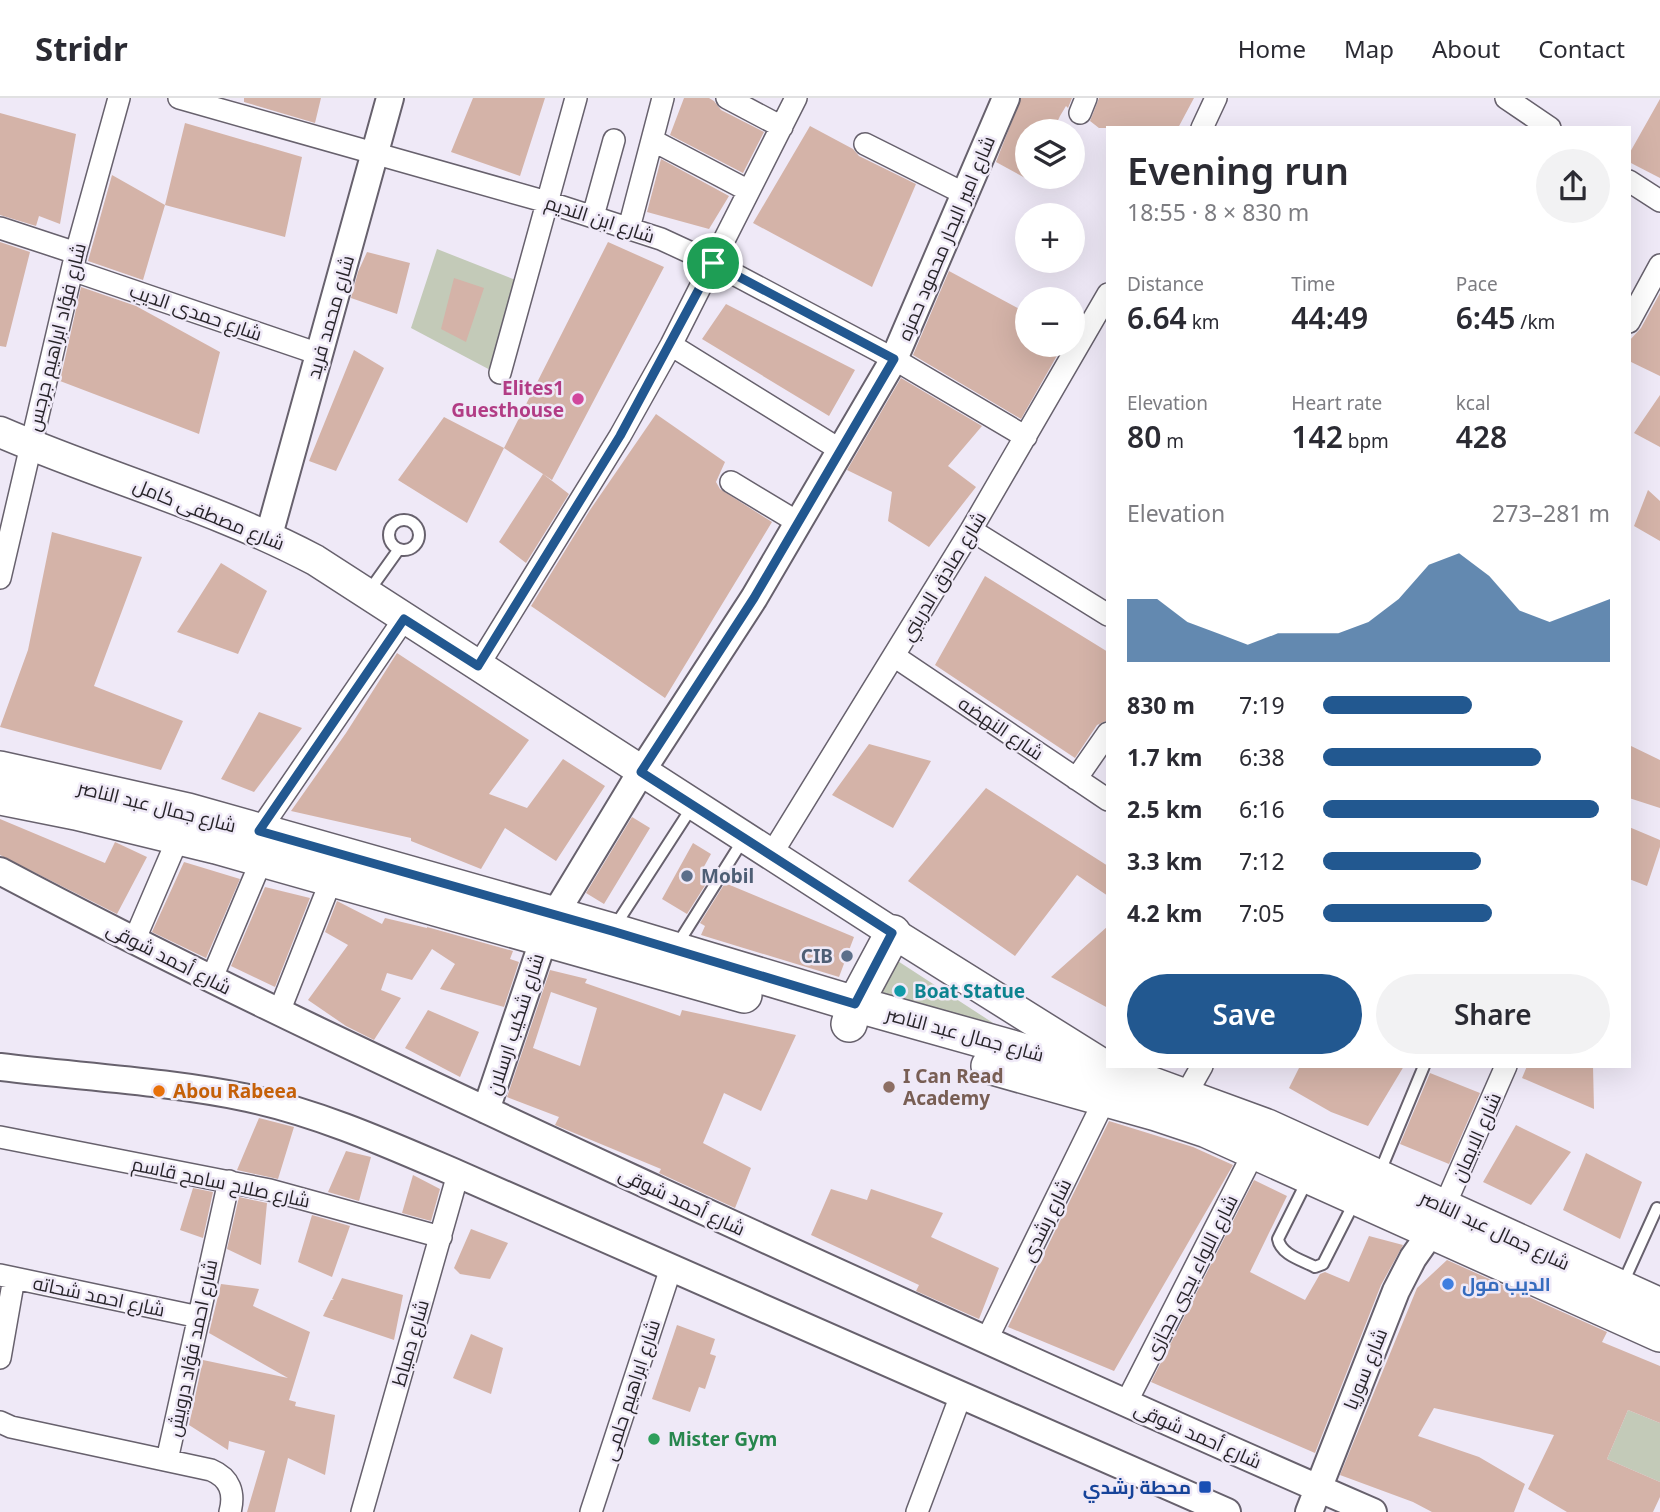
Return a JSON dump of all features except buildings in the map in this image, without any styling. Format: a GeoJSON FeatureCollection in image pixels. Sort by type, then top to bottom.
{"type":"FeatureCollection","features":[{"type":"Feature","properties":{"kind":"main road","name":"شارع مصطفى كامل"},"geometry":{"type":"LineString","coordinates":[[0,432],[269,535],[315,560],[892,933],[1109,1085]]}},
{"type":"Feature","properties":{"kind":"main road","name":"شارع جمال عبد الناصر"},"geometry":{"type":"LineString","coordinates":[[0,769],[135,799],[260,845],[852,1015],[1026,1052],[1109,1085],[1310,1175],[1368,1186]]}},
{"type":"Feature","properties":{"kind":"main road","name":"شارع جمال عبد الناصر"},"geometry":{"type":"LineString","coordinates":[[0,797],[179,836],[260,845],[331,878],[549,926],[612,931],[674,949],[852,1015]]}},
{"type":"Feature","properties":{"kind":"main road"},"geometry":{"type":"LineString","coordinates":[[852,1015],[892,933]]}},
{"type":"Feature","properties":{"kind":"main road","name":"شارع جمال عبد الناصر"},"geometry":{"type":"LineString","coordinates":[[1109,1085],[1185,1096],[1266,1127],[1368,1186],[1438,1219],[1660,1334]]}},
{"type":"Feature","properties":{"kind":"main road","name":"شارع جمال عبد الناصر"},"geometry":{"type":"LineString","coordinates":[[1438,1219],[1621,1289],[1660,1307]]}},
{"type":"Feature","properties":{"kind":"street","name":"شارع فؤاد ابراهيم جرجس"},"geometry":{"type":"LineString","coordinates":[[0,578],[74,262],[119,98]]}},
{"type":"Feature","properties":{"kind":"street","name":"شارع ابن النديم"},"geometry":{"type":"LineString","coordinates":[[179,98],[547,202],[662,239],[713,263],[894,359],[1026,437]]}},
{"type":"Feature","properties":{"kind":"street","name":"شارع محمد فريد"},"geometry":{"type":"LineString","coordinates":[[269,535],[390,98]]}},
{"type":"Feature","properties":{"kind":"street"},"geometry":{"type":"LineString","coordinates":[[500,373],[576,98]]}},
{"type":"Feature","properties":{"kind":"street"},"geometry":{"type":"LineString","coordinates":[[629,228],[663,98]]}},
{"type":"Feature","properties":{"kind":"street"},"geometry":{"type":"LineString","coordinates":[[727,98],[782,127]]}},
{"type":"Feature","properties":{"kind":"street"},"geometry":{"type":"LineString","coordinates":[[478,666],[620,436],[671,345],[796,98]]}},
{"type":"Feature","properties":{"kind":"street","name":"شارع امير البحار محمود حمزه"},"geometry":{"type":"LineString","coordinates":[[549,926],[641,772],[754,598],[894,359],[1006,98]]}},
{"type":"Feature","properties":{"kind":"street"},"geometry":{"type":"LineString","coordinates":[[1203,126],[1216,98]]}},
{"type":"Feature","properties":{"kind":"street"},"geometry":{"type":"LineString","coordinates":[[1506,98],[1547,126]]}},
{"type":"Feature","properties":{"kind":"street"},"geometry":{"type":"LineString","coordinates":[[593,216],[614,140]]}},
{"type":"Feature","properties":{"kind":"street"},"geometry":{"type":"LineString","coordinates":[[652,140],[750,191]]}},
{"type":"Feature","properties":{"kind":"street"},"geometry":{"type":"LineString","coordinates":[[865,144],[965,194]]}},
{"type":"Feature","properties":{"kind":"street"},"geometry":{"type":"LineString","coordinates":[[1631,182],[1660,201]]}},
{"type":"Feature","properties":{"kind":"street","name":"شارع حمدى الديب"},"geometry":{"type":"LineString","coordinates":[[0,228],[74,262],[319,354]]}},
{"type":"Feature","properties":{"kind":"street"},"geometry":{"type":"LineString","coordinates":[[1631,318],[1660,265]]}},
{"type":"Feature","properties":{"kind":"street","name":"شارع صادق الدريني"},"geometry":{"type":"LineString","coordinates":[[771,855],[971,530],[1106,297]]}},
{"type":"Feature","properties":{"kind":"street"},"geometry":{"type":"LineString","coordinates":[[671,345],[842,451]]}},
{"type":"Feature","properties":{"kind":"street"},"geometry":{"type":"LineString","coordinates":[[732,482],[799,523]]}},
{"type":"Feature","properties":{"kind":"street"},"geometry":{"type":"LineString","coordinates":[[971,530],[1106,614]]}},
{"type":"Feature","properties":{"kind":"street"},"geometry":{"type":"LineString","coordinates":[[211,980],[260,845],[404,619]]}},
{"type":"Feature","properties":{"kind":"street","name":"شارع النهضه"},"geometry":{"type":"LineString","coordinates":[[894,656],[1106,799]]}},
{"type":"Feature","properties":{"kind":"street"},"geometry":{"type":"LineString","coordinates":[[1076,779],[1106,736]]}},
{"type":"Feature","properties":{"kind":"street"},"geometry":{"type":"LineString","coordinates":[[134,941],[179,836]]}},
{"type":"Feature","properties":{"kind":"street","name":"شارع أحمد شوقى"},"geometry":{"type":"LineString","coordinates":[[0,871],[211,980],[486,1110],[1126,1403],[1313,1500],[1373,1512]]}},
{"type":"Feature","properties":{"kind":"street"},"geometry":{"type":"LineString","coordinates":[[279,1012],[331,878]]}},
{"type":"Feature","properties":{"kind":"street","name":"شارع شكيب ارسلان"},"geometry":{"type":"LineString","coordinates":[[486,1110],[549,926]]}},
{"type":"Feature","properties":{"kind":"street"},"geometry":{"type":"LineString","coordinates":[[0,1067],[167,1085],[250,1098],[331,1121],[458,1174],[1227,1512]]}},
{"type":"Feature","properties":{"kind":"street"},"geometry":{"type":"LineString","coordinates":[[1185,1096],[1201,1068]]}},
{"type":"Feature","properties":{"kind":"street","name":"شارع الايمان"},"geometry":{"type":"LineString","coordinates":[[1438,1219],[1505,1068]]}},
{"type":"Feature","properties":{"kind":"street","name":"شارع رشدى"},"geometry":{"type":"LineString","coordinates":[[986,1341],[1109,1085]]}},
{"type":"Feature","properties":{"kind":"street","name":"شارع صلاح سامح قاسم"},"geometry":{"type":"LineString","coordinates":[[0,1137],[229,1181],[306,1199],[441,1237]]}},
{"type":"Feature","properties":{"kind":"street","name":"شارع اللواء يحيي حجازى"},"geometry":{"type":"LineString","coordinates":[[1126,1403],[1255,1150]]}},
{"type":"Feature","properties":{"kind":"street","name":"شارع دمياط"},"geometry":{"type":"LineString","coordinates":[[362,1512],[458,1174]]}},
{"type":"Feature","properties":{"kind":"street","name":"شارع احمد فؤاد درويش"},"geometry":{"type":"LineString","coordinates":[[229,1181],[167,1460],[219,1474],[230,1487],[233,1496],[230,1512]]}},
{"type":"Feature","properties":{"kind":"street","name":"شارع سوريا"},"geometry":{"type":"LineString","coordinates":[[1313,1500],[1396,1291],[1438,1219]]}},
{"type":"Feature","properties":{"kind":"street","name":"شارع ابراهيم حلمى"},"geometry":{"type":"LineString","coordinates":[[591,1512],[671,1269]]}},
{"type":"Feature","properties":{"kind":"street"},"geometry":{"type":"LineString","coordinates":[[0,1359],[7,1276]]}},
{"type":"Feature","properties":{"kind":"street","name":"شارع احمد شحاته"},"geometry":{"type":"LineString","coordinates":[[7,1276],[199,1317]]}},
{"type":"Feature","properties":{"kind":"street"},"geometry":{"type":"LineString","coordinates":[[917,1512],[961,1395]]}},
{"type":"Feature","properties":{"kind":"street"},"geometry":{"type":"LineString","coordinates":[[0,1422],[11,1427],[167,1460]]}},
{"type":"Feature","properties":{"kind":"lane"},"geometry":{"type":"LineString","coordinates":[[368,593],[398,549]]}},
{"type":"Feature","properties":{"kind":"lane"},"geometry":{"type":"LineString","coordinates":[[612,931],[694,805]]}},
{"type":"Feature","properties":{"kind":"lane"},"geometry":{"type":"LineString","coordinates":[[674,949],[745,838]]}},
{"type":"Feature","properties":{"kind":"lane"},"geometry":{"type":"LineString","coordinates":[[1310,1175],[1278,1239],[1282,1250],[1315,1267],[1323,1264],[1368,1186],[1423,1068]]}},
{"type":"Feature","properties":{"kind":"lane"},"geometry":{"type":"LineString","coordinates":[[1621,1289],[1657,1208]]}},
{"type":"Feature","properties":{"kind":"green space"},"geometry":{"type":"Polygon","coordinates":[[[437,249],[518,281],[494,372],[411,328],[437,249]]]}},
{"type":"Feature","properties":{"kind":"green space"},"geometry":{"type":"Polygon","coordinates":[[[887,954],[1010,1034],[871,1003],[887,954]]]}},
{"type":"Feature","properties":{"kind":"green space"},"geometry":{"type":"Polygon","coordinates":[[[1628,1410],[1660,1423],[1660,1482],[1607,1459],[1628,1410]]]}},
{"type":"Feature","properties":{"kind":"place","name":"Elites1 Guesthouse"},"geometry":{"type":"Point","coordinates":[578,399]}},
{"type":"Feature","properties":{"kind":"place","name":"Mobil"},"geometry":{"type":"Point","coordinates":[687,876]}},
{"type":"Feature","properties":{"kind":"place","name":"CIB"},"geometry":{"type":"Point","coordinates":[847,956]}},
{"type":"Feature","properties":{"kind":"place","name":"Boat Statue"},"geometry":{"type":"Point","coordinates":[900,991]}},
{"type":"Feature","properties":{"kind":"place","name":"I Can Read Academy"},"geometry":{"type":"Point","coordinates":[889,1087]}},
{"type":"Feature","properties":{"kind":"place","name":"Abou Rabeea"},"geometry":{"type":"Point","coordinates":[159,1091]}},
{"type":"Feature","properties":{"kind":"place","name":"الديب مول"},"geometry":{"type":"Point","coordinates":[1448,1284]}},
{"type":"Feature","properties":{"kind":"place","name":"Mister Gym"},"geometry":{"type":"Point","coordinates":[654,1439]}},
{"type":"Feature","properties":{"kind":"place","name":"محطة رشدي"},"geometry":{"type":"Point","coordinates":[1205,1487]}},
{"type":"Feature","properties":{"kind":"route"},"geometry":{"type":"LineString","coordinates":[[713,263],[894,359],[754,598],[641,772],[892,933],[855,1004],[612,931],[259,831],[404,619],[478,666],[620,436],[713,263]]}}]}
